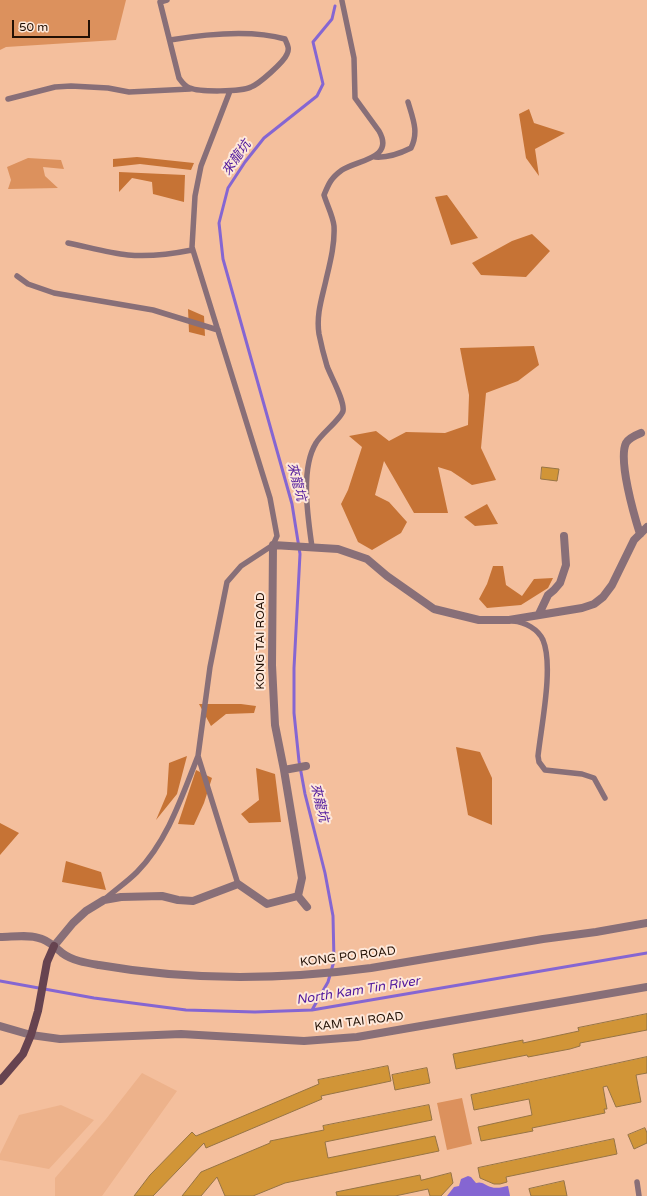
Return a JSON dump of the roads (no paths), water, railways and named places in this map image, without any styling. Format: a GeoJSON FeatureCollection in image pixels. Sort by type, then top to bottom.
{"type":"FeatureCollection","features":[{"type":"Feature","properties":{"kind":"street"},"geometry":{"type":"LineString","coordinates":[[640,534],[631,505],[626,478],[624,451],[627,442],[634,436],[641,433]]}},
{"type":"Feature","properties":{"kind":"street"},"geometry":{"type":"LineString","coordinates":[[273,545],[338,549],[367,559],[387,576],[434,609],[479,620],[509,620],[582,608],[594,604],[603,597],[612,585],[634,540],[647,528]]}},
{"type":"Feature","properties":{"kind":"street"},"geometry":{"type":"LineString","coordinates":[[539,614],[548,595],[560,584],[566,565],[564,536]]}},
{"type":"Feature","properties":{"kind":"street","name":"KONG TAI ROAD"},"geometry":{"type":"LineString","coordinates":[[273,545],[272,679],[275,725],[302,878],[298,896]]}},
{"type":"Feature","properties":{"kind":"street"},"geometry":{"type":"LineString","coordinates":[[284,770],[306,766]]}},
{"type":"Feature","properties":{"kind":"street"},"geometry":{"type":"LineString","coordinates":[[0,1081],[22,1054],[31,1035],[38,1011],[47,962],[54,946],[66,931],[86,911],[104,900],[121,897],[162,896],[178,900],[193,901],[238,884],[267,904],[298,896],[307,907]]}},
{"type":"Feature","properties":{"kind":"street","name":"KONG PO ROAD"},"geometry":{"type":"LineString","coordinates":[[0,937],[42,938],[62,953],[88,963],[163,974],[247,978],[297,976],[345,971],[647,923]]}},
{"type":"Feature","properties":{"kind":"street","name":"KAM TAI ROAD"},"geometry":{"type":"LineString","coordinates":[[0,1026],[31,1035],[60,1039],[181,1034],[304,1041],[357,1037],[647,987]]}},
{"type":"Feature","properties":{"kind":"lane"},"geometry":{"type":"LineString","coordinates":[[167,0],[160,2],[179,78],[183,84],[190,89]]}},
{"type":"Feature","properties":{"kind":"lane"},"geometry":{"type":"LineString","coordinates":[[342,1],[354,58],[355,98],[382,136],[382,145],[375,157]]}},
{"type":"Feature","properties":{"kind":"lane"},"geometry":{"type":"LineString","coordinates":[[8,98],[55,87],[71,86],[108,88],[130,92],[190,89],[230,92],[252,87],[274,70],[287,54],[288,46],[285,39],[274,36],[220,34],[170,40]]}},
{"type":"Feature","properties":{"kind":"lane"},"geometry":{"type":"LineString","coordinates":[[104,900],[137,872],[168,829],[198,756],[210,667],[227,582],[241,566],[273,545],[277,536],[270,498],[192,250],[195,196],[201,166],[230,92]]}},
{"type":"Feature","properties":{"kind":"lane"},"geometry":{"type":"LineString","coordinates":[[308,547],[308,465],[311,452],[316,442],[340,417],[343,411],[341,398],[327,366],[319,333],[318,322],[320,300],[326,281],[334,240],[334,224],[324,195],[330,180],[343,170],[375,157],[386,157],[401,153],[411,148],[416,134],[416,127],[408,102]]}},
{"type":"Feature","properties":{"kind":"lane"},"geometry":{"type":"LineString","coordinates":[[68,244],[128,255],[152,255],[192,250]]}},
{"type":"Feature","properties":{"kind":"lane"},"geometry":{"type":"LineString","coordinates":[[17,276],[28,284],[54,293],[153,310],[218,330]]}},
{"type":"Feature","properties":{"kind":"lane"},"geometry":{"type":"LineString","coordinates":[[509,620],[518,621],[533,628],[543,640],[547,661],[547,680],[538,756],[539,762],[545,770],[582,774],[594,778],[605,798]]}},
{"type":"Feature","properties":{"kind":"lane"},"geometry":{"type":"LineString","coordinates":[[198,756],[238,884]]}},
{"type":"Feature","properties":{"kind":"lane"},"geometry":{"type":"LineString","coordinates":[[637,1182],[639,1196]]}},
{"type":"Feature","properties":{"kind":"waterway","name":"來龍坑"},"geometry":{"type":"LineString","coordinates":[[312,1010],[328,982],[334,961],[333,916],[325,873],[305,794],[299,761],[294,713],[294,668],[300,554],[292,504],[223,259],[219,223],[228,188],[245,162],[264,138],[317,96],[323,84],[313,42],[332,19],[335,6]]}},
{"type":"Feature","properties":{"kind":"waterway","name":"North Kam Tin River"},"geometry":{"type":"LineString","coordinates":[[0,981],[94,998],[186,1010],[255,1012],[312,1010],[647,953]]}}]}
